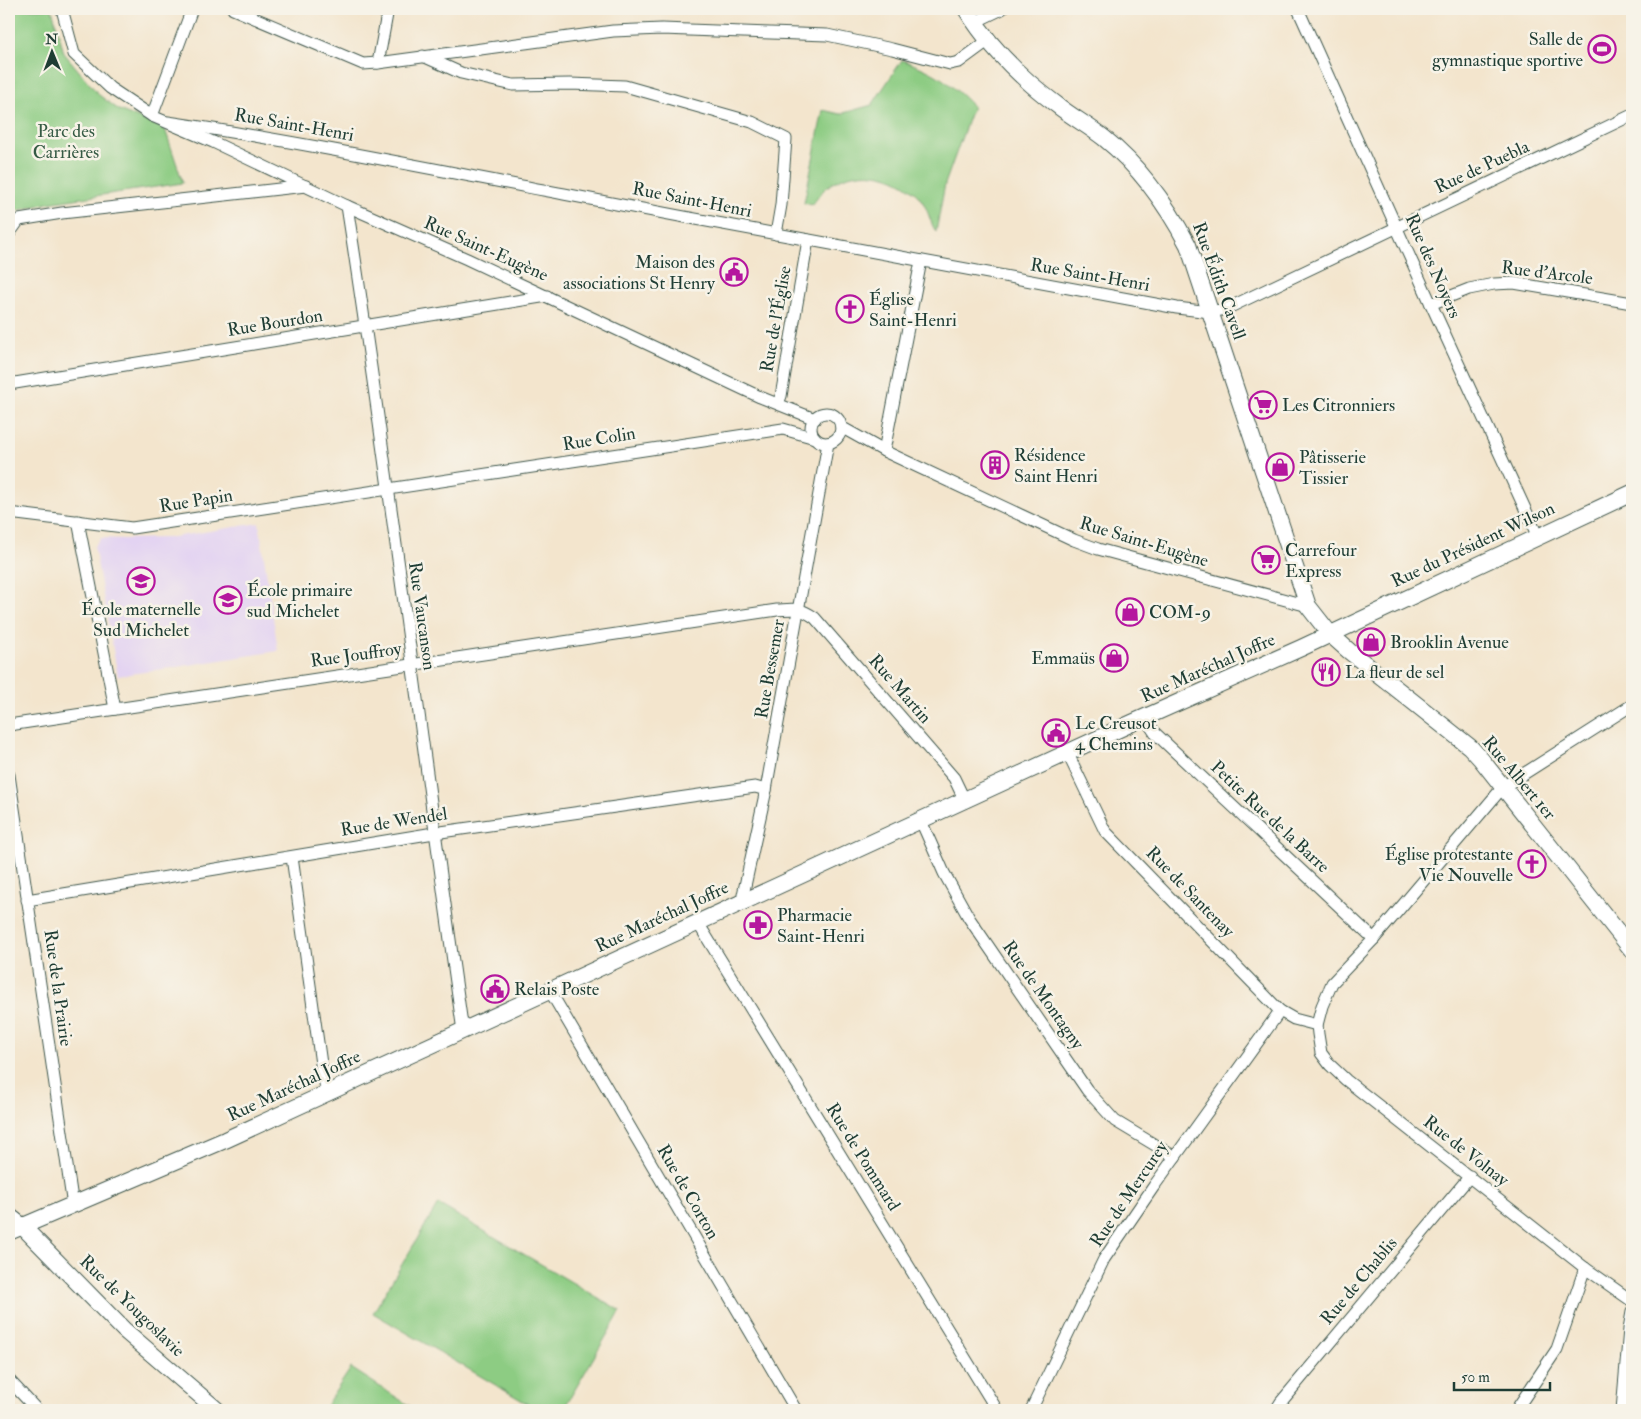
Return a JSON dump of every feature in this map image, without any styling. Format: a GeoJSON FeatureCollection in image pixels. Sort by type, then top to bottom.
{"type":"FeatureCollection","features":[{"type":"Feature","properties":{"kind":"main road","name":"Rue Édith Cavell"},"geometry":{"type":"LineString","coordinates":[[970,16],[989,40],[1031,84],[1104,138],[1132,165],[1158,196],[1174,220],[1188,245],[1308,606],[1330,634]]}},
{"type":"Feature","properties":{"kind":"main road","name":"Rue du Président Wilson"},"geometry":{"type":"LineString","coordinates":[[1330,634],[1632,493]]}},
{"type":"Feature","properties":{"kind":"main road","name":"Rue Maréchal Joffre"},"geometry":{"type":"LineString","coordinates":[[15,1229],[73,1206],[224,1140],[1330,634]]}},
{"type":"Feature","properties":{"kind":"main road","name":"Rue Albert 1er"},"geometry":{"type":"LineString","coordinates":[[1330,634],[1470,748],[1493,773],[1630,943]]}},
{"type":"Feature","properties":{"kind":"main road","name":"Rue de Yougoslavie"},"geometry":{"type":"LineString","coordinates":[[9,1216],[15,1229],[124,1330],[217,1410]]}},
{"type":"Feature","properties":{"kind":"street","name":"Rue Saint-Eugène"},"geometry":{"type":"LineString","coordinates":[[62,9],[74,54],[110,88],[152,116],[547,296],[760,397],[815,419]]}},
{"type":"Feature","properties":{"kind":"street"},"geometry":{"type":"LineString","coordinates":[[152,116],[192,9]]}},
{"type":"Feature","properties":{"kind":"street"},"geometry":{"type":"LineString","coordinates":[[233,9],[363,64],[614,31],[662,29],[827,36],[892,48],[950,64],[959,62],[989,40]]}},
{"type":"Feature","properties":{"kind":"street"},"geometry":{"type":"LineString","coordinates":[[378,63],[388,9]]}},
{"type":"Feature","properties":{"kind":"street"},"geometry":{"type":"LineString","coordinates":[[970,16],[1002,9]]}},
{"type":"Feature","properties":{"kind":"street","name":"Rue des Noyers"},"geometry":{"type":"LineString","coordinates":[[1298,9],[1538,537]]}},
{"type":"Feature","properties":{"kind":"street"},"geometry":{"type":"LineString","coordinates":[[423,56],[461,73],[513,85],[570,84],[626,86],[752,122],[786,138],[781,205],[776,234]]}},
{"type":"Feature","properties":{"kind":"street","name":"Rue de Puebla"},"geometry":{"type":"LineString","coordinates":[[1210,312],[1226,309],[1632,116]]}},
{"type":"Feature","properties":{"kind":"street","name":"Rue Saint-Henri"},"geometry":{"type":"LineString","coordinates":[[168,122],[251,134],[921,261],[1177,308],[1210,312]]}},
{"type":"Feature","properties":{"kind":"street"},"geometry":{"type":"LineString","coordinates":[[9,234],[19,220],[62,213],[306,186]]}},
{"type":"Feature","properties":{"kind":"street","name":"Rue Vaucanson"},"geometry":{"type":"LineString","coordinates":[[348,206],[463,1031]]}},
{"type":"Feature","properties":{"kind":"street","name":"Rue de l'Église"},"geometry":{"type":"LineString","coordinates":[[778,403],[781,396],[808,240]]}},
{"type":"Feature","properties":{"kind":"street"},"geometry":{"type":"LineString","coordinates":[[884,451],[921,261]]}},
{"type":"Feature","properties":{"kind":"street","name":"Rue d'Arcole"},"geometry":{"type":"LineString","coordinates":[[1431,304],[1469,289],[1494,284],[1514,283],[1632,302]]}},
{"type":"Feature","properties":{"kind":"street","name":"Rue Bourdon"},"geometry":{"type":"LineString","coordinates":[[9,384],[547,296]]}},
{"type":"Feature","properties":{"kind":"street"},"geometry":{"type":"LineString","coordinates":[[830,414],[837,418],[841,427],[837,439],[828,443],[815,438],[811,428],[819,415],[830,414]]}},
{"type":"Feature","properties":{"kind":"street","name":"Rue Saint-Eugène"},"geometry":{"type":"LineString","coordinates":[[841,427],[884,451],[1074,540],[1098,549],[1308,606]]}},
{"type":"Feature","properties":{"kind":"street","name":"Rue Colin"},"geometry":{"type":"LineString","coordinates":[[388,489],[783,429],[815,438]]}},
{"type":"Feature","properties":{"kind":"street","name":"Rue Bessemer"},"geometry":{"type":"LineString","coordinates":[[746,901],[743,895],[766,790],[828,443]]}},
{"type":"Feature","properties":{"kind":"street","name":"Rue Papin"},"geometry":{"type":"LineString","coordinates":[[9,513],[132,528],[388,489]]}},
{"type":"Feature","properties":{"kind":"street"},"geometry":{"type":"LineString","coordinates":[[78,521],[115,709]]}},
{"type":"Feature","properties":{"kind":"street","name":"Rue Jouffroy"},"geometry":{"type":"LineString","coordinates":[[9,725],[777,610],[798,609]]}},
{"type":"Feature","properties":{"kind":"street","name":"Rue Martin"},"geometry":{"type":"LineString","coordinates":[[798,609],[804,610],[815,618],[954,778],[965,801]]}},
{"type":"Feature","properties":{"kind":"street","name":"Rue de Volnay"},"geometry":{"type":"LineString","coordinates":[[1632,705],[1503,787],[1374,939],[1332,983],[1322,1006],[1318,1025],[1321,1053],[1330,1065],[1346,1080],[1585,1268],[1632,1300]]}},
{"type":"Feature","properties":{"kind":"street","name":"Petite Rue de la Barre"},"geometry":{"type":"LineString","coordinates":[[1145,718],[1155,733],[1374,939]]}},
{"type":"Feature","properties":{"kind":"street","name":"Rue de Santenay"},"geometry":{"type":"LineString","coordinates":[[1068,754],[1105,831],[1280,1011],[1294,1019],[1318,1025]]}},
{"type":"Feature","properties":{"kind":"street","name":"Rue de la Prairie"},"geometry":{"type":"LineString","coordinates":[[9,775],[73,1206]]}},
{"type":"Feature","properties":{"kind":"street","name":"Rue de Wendel"},"geometry":{"type":"LineString","coordinates":[[27,900],[434,833],[755,787],[766,790]]}},
{"type":"Feature","properties":{"kind":"street","name":"Rue de Montagny"},"geometry":{"type":"LineString","coordinates":[[921,821],[944,873],[969,918],[1087,1090],[1115,1121],[1175,1157]]}},
{"type":"Feature","properties":{"kind":"street"},"geometry":{"type":"LineString","coordinates":[[292,857],[322,1071],[327,1092]]}},
{"type":"Feature","properties":{"kind":"street","name":"Rue de Pommard"},"geometry":{"type":"LineString","coordinates":[[698,923],[997,1410]]}},
{"type":"Feature","properties":{"kind":"street","name":"Rue de Corton"},"geometry":{"type":"LineString","coordinates":[[550,991],[796,1410]]}},
{"type":"Feature","properties":{"kind":"street","name":"Rue de Mercurey"},"geometry":{"type":"LineString","coordinates":[[1031,1410],[1104,1260],[1280,1011]]}},
{"type":"Feature","properties":{"kind":"street","name":"Rue de Chablis"},"geometry":{"type":"LineString","coordinates":[[1276,1410],[1470,1176]]}},
{"type":"Feature","properties":{"kind":"street"},"geometry":{"type":"LineString","coordinates":[[1516,1410],[1557,1349],[1585,1268]]}},
{"type":"Feature","properties":{"kind":"street"},"geometry":{"type":"LineString","coordinates":[[1622,1410],[1632,1312]]}},
{"type":"Feature","properties":{"kind":"street"},"geometry":{"type":"LineString","coordinates":[[9,1380],[37,1410]]}},
{"type":"Feature","properties":{"kind":"shaded area"},"geometry":{"type":"Polygon","coordinates":[[[259,523],[278,651],[118,676],[94,546],[101,538],[167,538],[259,523]]]}},
{"type":"Feature","properties":{"kind":"green space","name":"Parc des Carrières"},"geometry":{"type":"Polygon","coordinates":[[[9,9],[52,9],[64,53],[99,95],[119,110],[165,129],[183,183],[48,203],[9,213],[9,9]]]}},
{"type":"Feature","properties":{"kind":"green space"},"geometry":{"type":"Polygon","coordinates":[[[902,60],[941,78],[973,106],[945,184],[936,232],[925,206],[910,188],[899,181],[875,174],[862,174],[838,180],[827,187],[812,205],[804,203],[823,110],[840,114],[872,105],[902,60]]]}},
{"type":"Feature","properties":{"kind":"green space"},"geometry":{"type":"Polygon","coordinates":[[[438,1204],[621,1311],[563,1410],[538,1410],[373,1313],[438,1204]]]}},
{"type":"Feature","properties":{"kind":"green space"},"geometry":{"type":"Polygon","coordinates":[[[351,1368],[416,1410],[323,1410],[351,1368]]]}},
{"type":"Feature","properties":{"kind":"place","name":"Salle de gymnastique sportive"},"geometry":{"type":"Point","coordinates":[1602,49]}},
{"type":"Feature","properties":{"kind":"place","name":"Maison des associations St Henry"},"geometry":{"type":"Point","coordinates":[734,272]}},
{"type":"Feature","properties":{"kind":"place","name":"Église Saint-Henri"},"geometry":{"type":"Point","coordinates":[850,309]}},
{"type":"Feature","properties":{"kind":"place","name":"Les Citronniers"},"geometry":{"type":"Point","coordinates":[1263,405]}},
{"type":"Feature","properties":{"kind":"place","name":"Résidence Saint Henri"},"geometry":{"type":"Point","coordinates":[995,465]}},
{"type":"Feature","properties":{"kind":"place","name":"Pâtisserie Tissier"},"geometry":{"type":"Point","coordinates":[1280,467]}},
{"type":"Feature","properties":{"kind":"place","name":"Carrefour Express"},"geometry":{"type":"Point","coordinates":[1266,560]}},
{"type":"Feature","properties":{"kind":"place","name":"École maternelle Sud Michelet"},"geometry":{"type":"Point","coordinates":[141,581]}},
{"type":"Feature","properties":{"kind":"place","name":"École primaire sud Michelet"},"geometry":{"type":"Point","coordinates":[228,600]}},
{"type":"Feature","properties":{"kind":"place","name":"COM-9"},"geometry":{"type":"Point","coordinates":[1130,612]}},
{"type":"Feature","properties":{"kind":"place","name":"Brooklin Avenue"},"geometry":{"type":"Point","coordinates":[1371,642]}},
{"type":"Feature","properties":{"kind":"place","name":"Emmaüs"},"geometry":{"type":"Point","coordinates":[1114,658]}},
{"type":"Feature","properties":{"kind":"place","name":"La fleur de sel"},"geometry":{"type":"Point","coordinates":[1326,672]}},
{"type":"Feature","properties":{"kind":"place","name":"Le Creusot 4 Chemins"},"geometry":{"type":"Point","coordinates":[1056,733]}},
{"type":"Feature","properties":{"kind":"place","name":"Église protestante Vie Nouvelle"},"geometry":{"type":"Point","coordinates":[1532,864]}},
{"type":"Feature","properties":{"kind":"place","name":"Pharmacie Saint-Henri"},"geometry":{"type":"Point","coordinates":[758,925]}},
{"type":"Feature","properties":{"kind":"place","name":"Relais Poste"},"geometry":{"type":"Point","coordinates":[495,989]}}]}
